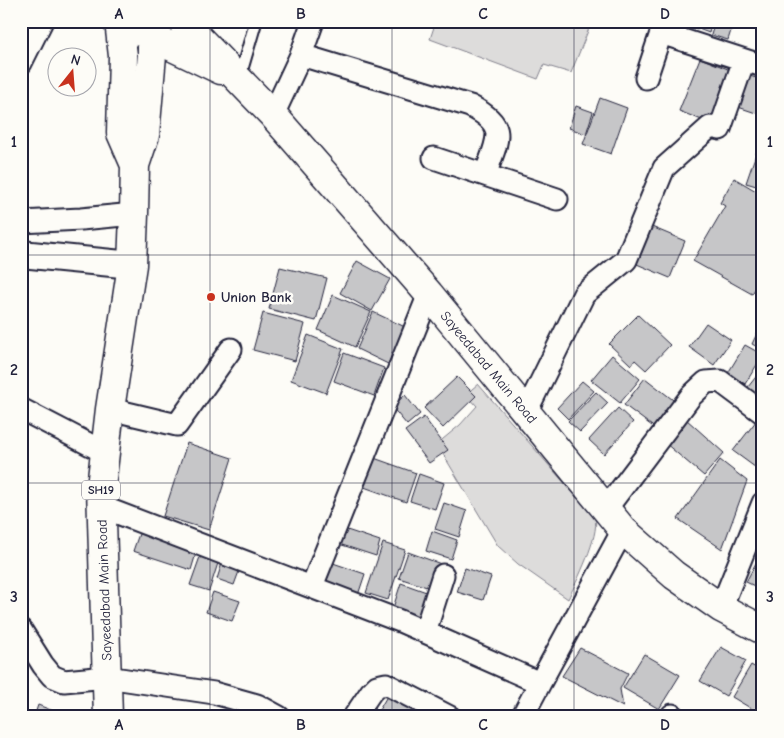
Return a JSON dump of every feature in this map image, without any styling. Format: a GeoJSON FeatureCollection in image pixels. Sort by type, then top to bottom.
{"type":"FeatureCollection","features":[{"type":"Feature","properties":{"kind":"main road","name":"Sayeedabad Main Road"},"geometry":{"type":"LineString","coordinates":[[182,21],[237,80],[273,115],[429,294],[623,530],[674,575],[722,608],[763,630]]}},
{"type":"Feature","properties":{"kind":"main road","name":"Sayeedabad Main Road"},"geometry":{"type":"LineString","coordinates":[[135,164],[121,133],[122,23],[137,30],[151,29],[237,80]]}},
{"type":"Feature","properties":{"kind":"main road","name":"Sayeedabad Main Road"},"geometry":{"type":"LineString","coordinates":[[108,717],[101,487],[110,409],[132,265],[135,164],[145,136],[151,29]]}},
{"type":"Feature","properties":{"kind":"street"},"geometry":{"type":"LineString","coordinates":[[21,63],[42,21]]}},
{"type":"Feature","properties":{"kind":"street"},"geometry":{"type":"LineString","coordinates":[[273,115],[301,55],[312,21]]}},
{"type":"Feature","properties":{"kind":"street"},"geometry":{"type":"LineString","coordinates":[[526,412],[584,294],[626,260],[664,168],[710,128],[720,130],[753,63],[663,27],[646,78]]}},
{"type":"Feature","properties":{"kind":"street"},"geometry":{"type":"LineString","coordinates":[[301,55],[470,106],[484,113],[492,120],[498,130],[485,175]]}},
{"type":"Feature","properties":{"kind":"street"},"geometry":{"type":"LineString","coordinates":[[434,158],[557,199]]}},
{"type":"Feature","properties":{"kind":"street"},"geometry":{"type":"LineString","coordinates":[[21,222],[134,214]]}},
{"type":"Feature","properties":{"kind":"street"},"geometry":{"type":"LineString","coordinates":[[21,254],[132,265]]}},
{"type":"Feature","properties":{"kind":"street"},"geometry":{"type":"LineString","coordinates":[[312,586],[429,294]]}},
{"type":"Feature","properties":{"kind":"street"},"geometry":{"type":"LineString","coordinates":[[110,409],[177,425],[231,349]]}},
{"type":"Feature","properties":{"kind":"street"},"geometry":{"type":"LineString","coordinates":[[606,509],[691,396],[706,382],[720,381],[763,413]]}},
{"type":"Feature","properties":{"kind":"street"},"geometry":{"type":"LineString","coordinates":[[21,409],[104,452]]}},
{"type":"Feature","properties":{"kind":"street"},"geometry":{"type":"LineString","coordinates":[[722,608],[763,503]]}},
{"type":"Feature","properties":{"kind":"street"},"geometry":{"type":"LineString","coordinates":[[102,507],[312,586],[425,632],[540,683]]}},
{"type":"Feature","properties":{"kind":"street"},"geometry":{"type":"LineString","coordinates":[[522,717],[623,530]]}},
{"type":"Feature","properties":{"kind":"street"},"geometry":{"type":"LineString","coordinates":[[425,632],[443,575]]}},
{"type":"Feature","properties":{"kind":"street"},"geometry":{"type":"LineString","coordinates":[[21,630],[52,676],[64,681],[108,677],[214,693],[256,711],[278,717]]}},
{"type":"Feature","properties":{"kind":"street"},"geometry":{"type":"LineString","coordinates":[[354,717],[371,692],[377,686],[386,684],[450,717]]}},
{"type":"Feature","properties":{"kind":"lane"},"geometry":{"type":"LineString","coordinates":[[237,80],[256,21]]}},
{"type":"Feature","properties":{"kind":"shaded area"},"geometry":{"type":"Polygon","coordinates":[[[436,21],[592,21],[571,73],[544,65],[538,79],[430,39],[436,21]]]}},
{"type":"Feature","properties":{"kind":"shaded area"},"geometry":{"type":"Polygon","coordinates":[[[478,384],[595,518],[596,526],[591,547],[568,599],[518,564],[498,546],[437,444],[460,425],[477,406],[466,394],[478,384]]]}},
{"type":"Feature","properties":{"kind":"building"},"geometry":{"type":"Polygon","coordinates":[[[695,21],[712,21],[709,33],[693,27],[695,21]]]}},
{"type":"Feature","properties":{"kind":"building"},"geometry":{"type":"Polygon","coordinates":[[[715,21],[734,21],[728,40],[711,35],[715,21]]]}},
{"type":"Feature","properties":{"kind":"building"},"geometry":{"type":"Polygon","coordinates":[[[700,58],[738,73],[717,126],[679,111],[700,58]]]}},
{"type":"Feature","properties":{"kind":"building"},"geometry":{"type":"Polygon","coordinates":[[[743,74],[763,80],[762,115],[732,105],[743,74]]]}},
{"type":"Feature","properties":{"kind":"building"},"geometry":{"type":"Polygon","coordinates":[[[600,98],[627,108],[611,154],[583,144],[600,98]]]}},
{"type":"Feature","properties":{"kind":"building"},"geometry":{"type":"Polygon","coordinates":[[[576,106],[593,112],[586,134],[569,128],[576,106]]]}},
{"type":"Feature","properties":{"kind":"building"},"geometry":{"type":"Polygon","coordinates":[[[759,145],[763,146],[763,188],[746,183],[759,145]]]}},
{"type":"Feature","properties":{"kind":"building"},"geometry":{"type":"Polygon","coordinates":[[[734,178],[763,195],[763,275],[752,294],[693,261],[725,206],[720,203],[734,178]]]}},
{"type":"Feature","properties":{"kind":"building"},"geometry":{"type":"Polygon","coordinates":[[[647,225],[685,241],[670,278],[632,262],[647,225]]]}},
{"type":"Feature","properties":{"kind":"building"},"geometry":{"type":"Polygon","coordinates":[[[357,261],[390,279],[372,311],[340,293],[357,261]]]}},
{"type":"Feature","properties":{"kind":"building"},"geometry":{"type":"Polygon","coordinates":[[[280,267],[327,278],[316,321],[269,309],[280,267]]]}},
{"type":"Feature","properties":{"kind":"building"},"geometry":{"type":"Polygon","coordinates":[[[333,295],[371,312],[355,347],[318,330],[333,295]]]}},
{"type":"Feature","properties":{"kind":"building"},"geometry":{"type":"Polygon","coordinates":[[[373,312],[405,327],[388,364],[357,349],[373,312]]]}},
{"type":"Feature","properties":{"kind":"building"},"geometry":{"type":"Polygon","coordinates":[[[263,313],[305,324],[295,361],[253,350],[263,313]]]}},
{"type":"Feature","properties":{"kind":"building"},"geometry":{"type":"Polygon","coordinates":[[[638,315],[670,345],[646,370],[635,360],[631,365],[609,344],[638,315]]]}},
{"type":"Feature","properties":{"kind":"building"},"geometry":{"type":"Polygon","coordinates":[[[763,321],[763,350],[752,344],[763,321]]]}},
{"type":"Feature","properties":{"kind":"building"},"geometry":{"type":"Polygon","coordinates":[[[706,323],[731,340],[714,365],[689,347],[706,323]]]}},
{"type":"Feature","properties":{"kind":"building"},"geometry":{"type":"Polygon","coordinates":[[[308,335],[343,349],[326,393],[291,380],[308,335]]]}},
{"type":"Feature","properties":{"kind":"building"},"geometry":{"type":"Polygon","coordinates":[[[745,345],[763,355],[745,384],[728,373],[745,345]]]}},
{"type":"Feature","properties":{"kind":"building"},"geometry":{"type":"Polygon","coordinates":[[[344,353],[384,368],[374,396],[334,381],[344,353]]]}},
{"type":"Feature","properties":{"kind":"building"},"geometry":{"type":"Polygon","coordinates":[[[612,355],[640,379],[620,403],[591,380],[612,355]]]}},
{"type":"Feature","properties":{"kind":"building"},"geometry":{"type":"Polygon","coordinates":[[[763,368],[763,406],[744,392],[763,368]]]}},
{"type":"Feature","properties":{"kind":"building"},"geometry":{"type":"Polygon","coordinates":[[[457,377],[476,396],[443,428],[424,408],[457,377]]]}},
{"type":"Feature","properties":{"kind":"building"},"geometry":{"type":"Polygon","coordinates":[[[645,378],[677,403],[656,429],[624,405],[645,378]]]}},
{"type":"Feature","properties":{"kind":"building"},"geometry":{"type":"Polygon","coordinates":[[[582,381],[594,391],[568,419],[557,408],[582,381]]]}},
{"type":"Feature","properties":{"kind":"building"},"geometry":{"type":"Polygon","coordinates":[[[596,392],[608,403],[580,432],[568,421],[596,392]]]}},
{"type":"Feature","properties":{"kind":"building"},"geometry":{"type":"Polygon","coordinates":[[[405,395],[420,414],[407,425],[392,407],[405,395]]]}},
{"type":"Feature","properties":{"kind":"building"},"geometry":{"type":"Polygon","coordinates":[[[618,408],[633,422],[604,454],[589,440],[618,408]]]}},
{"type":"Feature","properties":{"kind":"building"},"geometry":{"type":"Polygon","coordinates":[[[760,416],[763,418],[763,473],[733,451],[760,416]]]}},
{"type":"Feature","properties":{"kind":"building"},"geometry":{"type":"Polygon","coordinates":[[[424,417],[448,450],[429,463],[405,431],[424,417]]]}},
{"type":"Feature","properties":{"kind":"building"},"geometry":{"type":"Polygon","coordinates":[[[686,419],[724,453],[704,476],[665,443],[686,419]]]}},
{"type":"Feature","properties":{"kind":"building"},"geometry":{"type":"Polygon","coordinates":[[[187,443],[232,458],[209,530],[163,516],[187,443]]]}},
{"type":"Feature","properties":{"kind":"building"},"geometry":{"type":"Polygon","coordinates":[[[374,458],[416,473],[406,502],[364,487],[374,458]]]}},
{"type":"Feature","properties":{"kind":"building"},"geometry":{"type":"Polygon","coordinates":[[[720,460],[747,481],[722,549],[678,519],[720,460]]]}},
{"type":"Feature","properties":{"kind":"building"},"geometry":{"type":"Polygon","coordinates":[[[419,474],[444,483],[435,509],[410,501],[419,474]]]}},
{"type":"Feature","properties":{"kind":"building"},"geometry":{"type":"Polygon","coordinates":[[[444,503],[467,511],[459,537],[435,529],[444,503]]]}},
{"type":"Feature","properties":{"kind":"building"},"geometry":{"type":"Polygon","coordinates":[[[344,529],[380,541],[376,556],[339,544],[344,529]]]}},
{"type":"Feature","properties":{"kind":"building"},"geometry":{"type":"Polygon","coordinates":[[[140,531],[197,550],[191,570],[133,551],[140,531]]]}},
{"type":"Feature","properties":{"kind":"building"},"geometry":{"type":"Polygon","coordinates":[[[432,531],[457,540],[451,559],[426,551],[432,531]]]}},
{"type":"Feature","properties":{"kind":"building"},"geometry":{"type":"Polygon","coordinates":[[[763,542],[763,590],[746,582],[759,557],[756,556],[763,542]]]}},
{"type":"Feature","properties":{"kind":"building"},"geometry":{"type":"Polygon","coordinates":[[[383,543],[405,550],[388,600],[366,593],[383,543]]]}},
{"type":"Feature","properties":{"kind":"building"},"geometry":{"type":"Polygon","coordinates":[[[408,552],[441,564],[433,589],[399,578],[408,552]]]}},
{"type":"Feature","properties":{"kind":"building"},"geometry":{"type":"Polygon","coordinates":[[[201,554],[219,560],[209,591],[190,585],[201,554]]]}},
{"type":"Feature","properties":{"kind":"building"},"geometry":{"type":"Polygon","coordinates":[[[223,560],[241,566],[234,585],[217,579],[223,560]]]}},
{"type":"Feature","properties":{"kind":"building"},"geometry":{"type":"Polygon","coordinates":[[[333,563],[365,574],[358,595],[325,584],[333,563]]]}},
{"type":"Feature","properties":{"kind":"building"},"geometry":{"type":"Polygon","coordinates":[[[465,568],[491,577],[483,600],[457,592],[465,568]]]}},
{"type":"Feature","properties":{"kind":"building"},"geometry":{"type":"Polygon","coordinates":[[[401,583],[432,594],[423,618],[393,608],[401,583]]]}},
{"type":"Feature","properties":{"kind":"building"},"geometry":{"type":"Polygon","coordinates":[[[213,592],[240,601],[232,621],[206,612],[213,592]]]}},
{"type":"Feature","properties":{"kind":"building"},"geometry":{"type":"Polygon","coordinates":[[[721,647],[746,661],[726,696],[700,681],[721,647]]]}},
{"type":"Feature","properties":{"kind":"building"},"geometry":{"type":"Polygon","coordinates":[[[580,648],[628,673],[620,689],[623,707],[562,676],[580,648]]]}},
{"type":"Feature","properties":{"kind":"building"},"geometry":{"type":"Polygon","coordinates":[[[644,654],[680,675],[659,709],[623,688],[644,654]]]}},
{"type":"Feature","properties":{"kind":"building"},"geometry":{"type":"Polygon","coordinates":[[[751,665],[763,672],[762,715],[732,697],[751,665]]]}},
{"type":"Feature","properties":{"kind":"building"},"geometry":{"type":"Polygon","coordinates":[[[390,691],[444,717],[375,717],[390,691]]]}},
{"type":"Feature","properties":{"kind":"building"},"geometry":{"type":"Polygon","coordinates":[[[38,705],[69,717],[34,717],[38,705]]]}},
{"type":"Feature","properties":{"kind":"place","name":"Union Bank"},"geometry":{"type":"Point","coordinates":[211,297]}}]}
